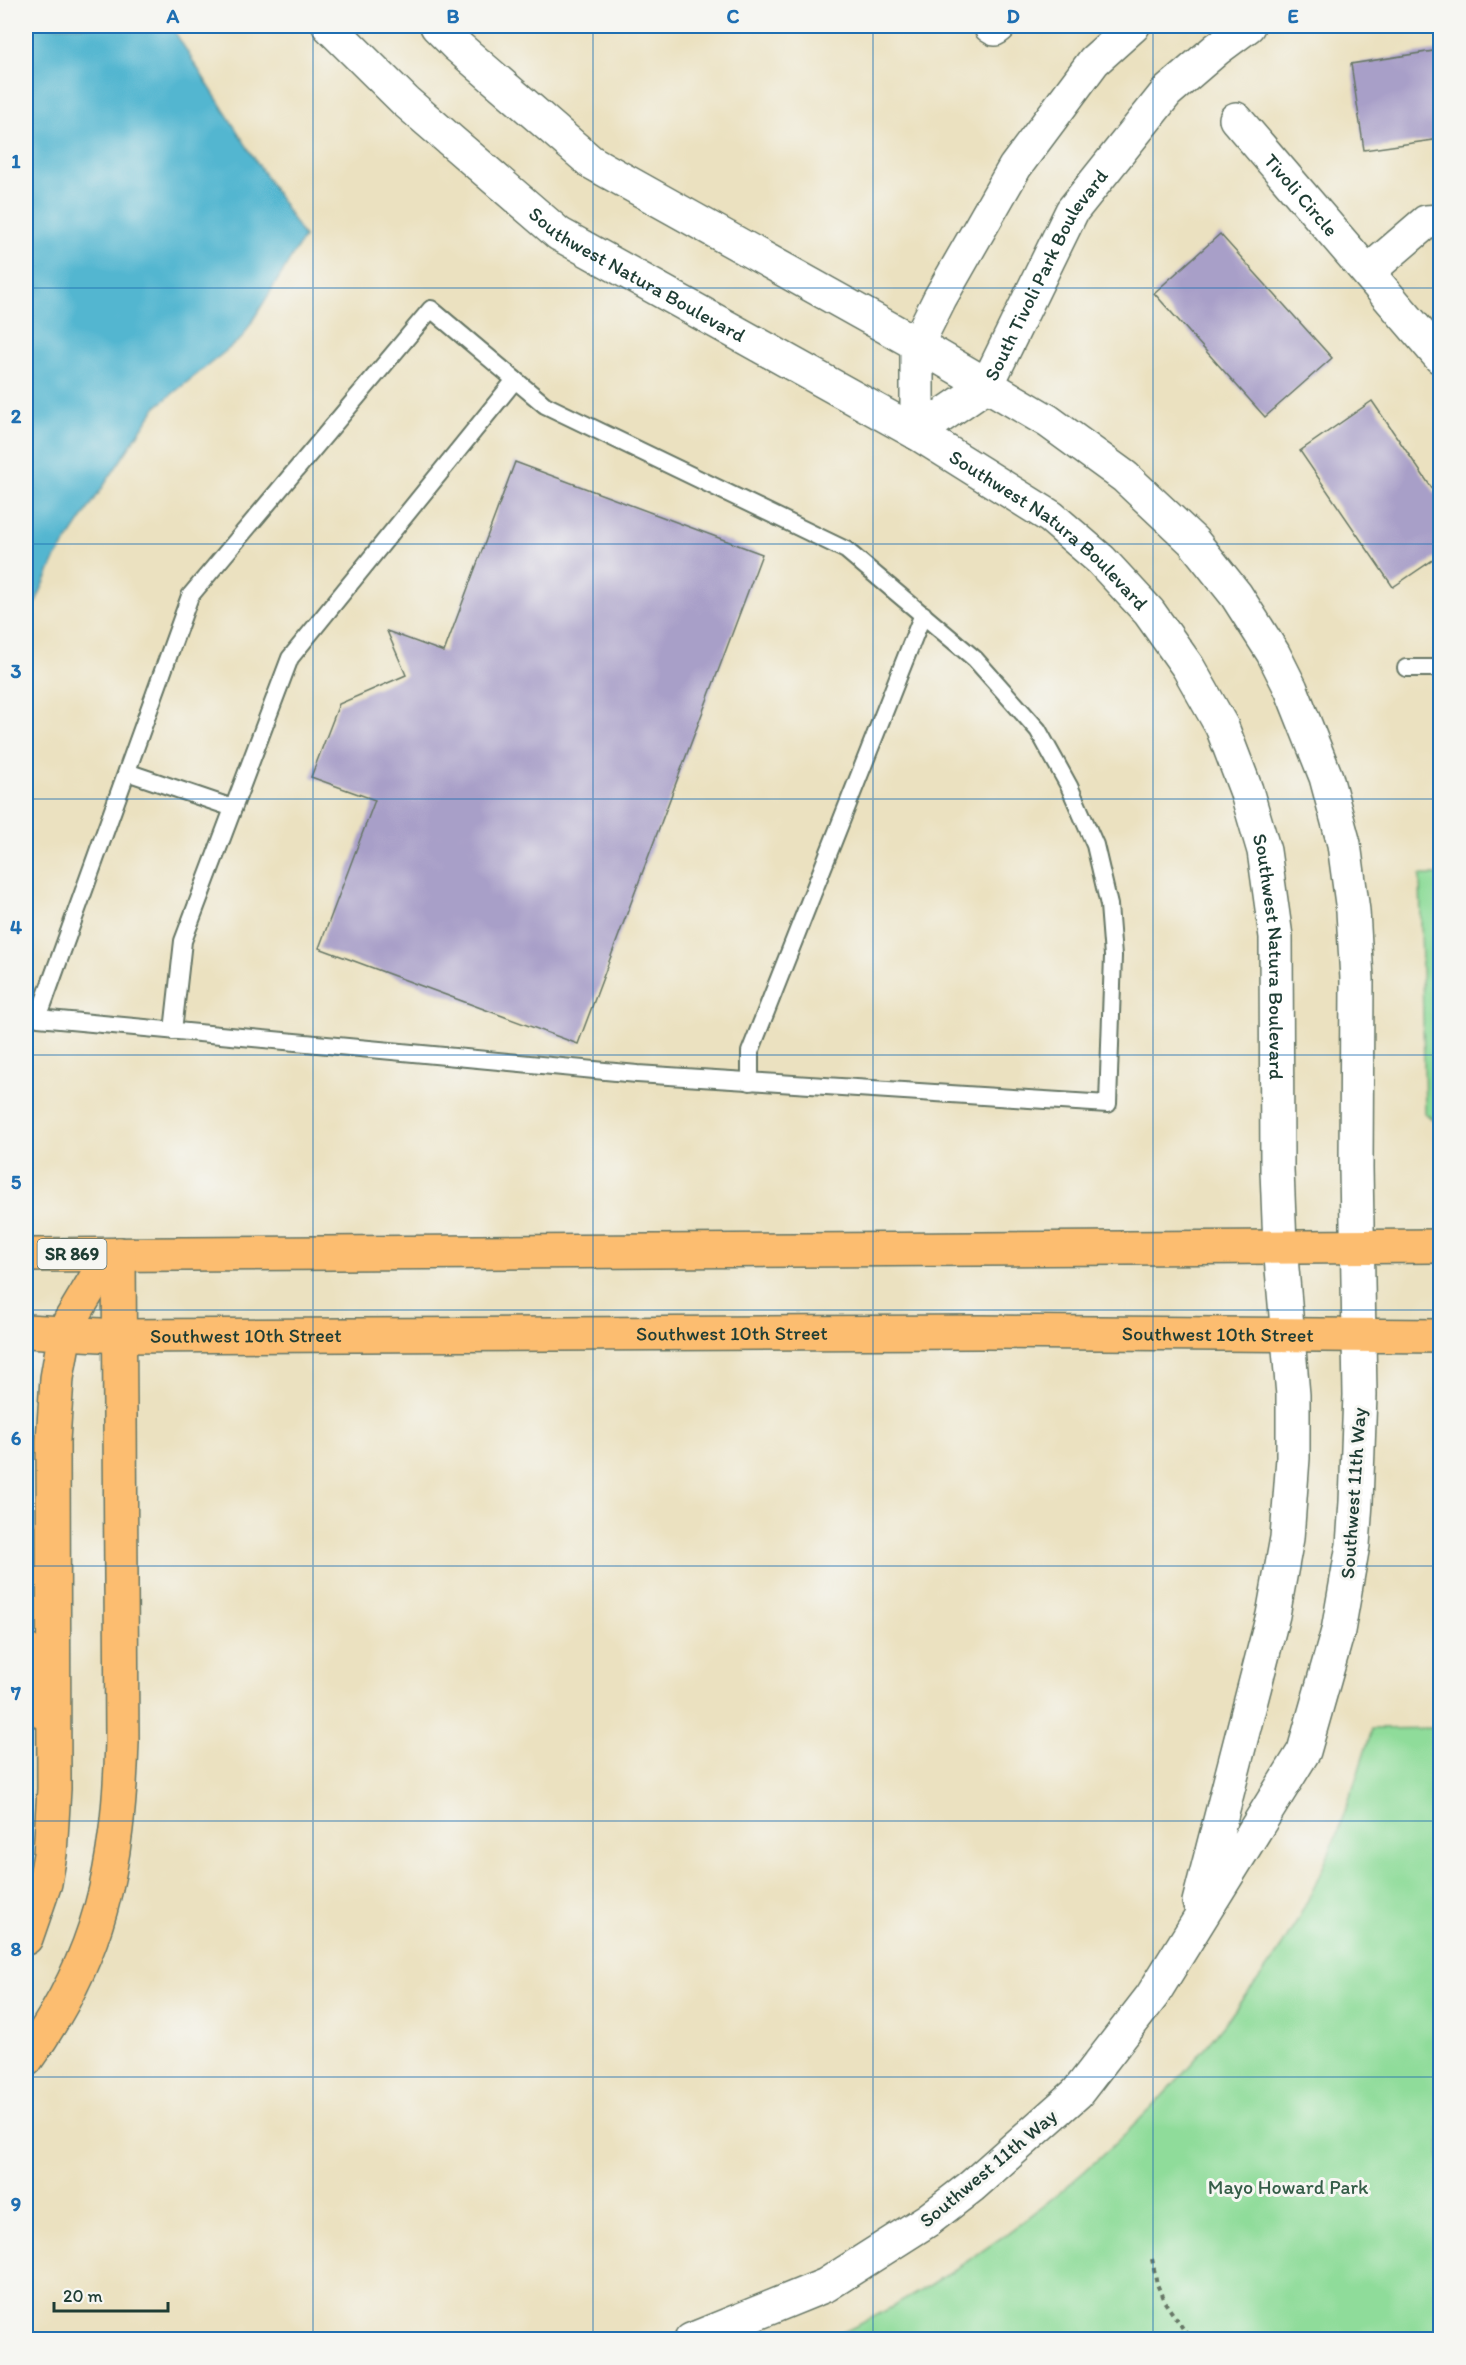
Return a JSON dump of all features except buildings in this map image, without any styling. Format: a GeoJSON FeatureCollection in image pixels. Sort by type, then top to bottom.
{"type":"FeatureCollection","features":[{"type":"Feature","properties":{"kind":"main road"},"geometry":{"type":"LineString","coordinates":[[26,1938],[45,1883],[51,1843],[56,1758],[53,1441],[57,1378],[65,1332],[79,1304],[94,1281],[119,1254],[1440,1246]]}},
{"type":"Feature","properties":{"kind":"main road"},"geometry":{"type":"LineString","coordinates":[[26,2060],[64,1998],[82,1964],[95,1932],[105,1898],[117,1822],[122,1742],[119,1254]]}},
{"type":"Feature","properties":{"kind":"main road","name":"SR 869"},"geometry":{"type":"LineString","coordinates":[[26,1255],[119,1254]]}},
{"type":"Feature","properties":{"kind":"main road","name":"Southwest 10th Street"},"geometry":{"type":"LineString","coordinates":[[26,1331],[119,1336],[982,1332],[1440,1336]]}},
{"type":"Feature","properties":{"kind":"main road"},"geometry":{"type":"LineString","coordinates":[[26,1650],[56,1758]]}},
{"type":"Feature","properties":{"kind":"street","name":"Southwest Natura Boulevard"},"geometry":{"type":"LineString","coordinates":[[330,26],[405,101],[559,234],[917,433],[1051,517],[1101,560],[1149,612],[1182,658],[1222,727],[1250,801],[1264,851],[1276,937],[1280,1246],[1287,1336]]}},
{"type":"Feature","properties":{"kind":"street"},"geometry":{"type":"LineString","coordinates":[[437,26],[591,162],[917,344],[1048,421],[1125,477],[1193,540],[1236,595],[1273,653],[1291,689],[1326,777],[1344,844],[1353,911],[1357,979],[1356,1168],[1359,1336]]}},
{"type":"Feature","properties":{"kind":"street"},"geometry":{"type":"LineString","coordinates":[[990,26],[995,29],[999,26]]}},
{"type":"Feature","properties":{"kind":"street"},"geometry":{"type":"LineString","coordinates":[[917,433],[917,344],[940,298],[1015,167],[1094,61],[1133,26]]}},
{"type":"Feature","properties":{"kind":"street","name":"South Tivoli Park Boulevard"},"geometry":{"type":"LineString","coordinates":[[917,433],[987,385],[1072,211],[1167,92],[1248,26]]}},
{"type":"Feature","properties":{"kind":"street","name":"Tivoli Circle"},"geometry":{"type":"LineString","coordinates":[[1236,119],[1369,271],[1440,357]]}},
{"type":"Feature","properties":{"kind":"street"},"geometry":{"type":"LineString","coordinates":[[1369,271],[1426,222],[1440,221]]}},
{"type":"Feature","properties":{"kind":"street","name":"Southwest 11th Way"},"geometry":{"type":"LineString","coordinates":[[1190,1935],[1252,1703],[1273,1615],[1287,1538],[1293,1458],[1293,1395],[1287,1336]]}},
{"type":"Feature","properties":{"kind":"street","name":"Southwest 11th Way"},"geometry":{"type":"LineString","coordinates":[[691,2340],[826,2285],[928,2220],[972,2186],[1077,2093],[1152,1996],[1305,1751],[1326,1682],[1338,1631],[1353,1545],[1360,1395],[1359,1336]]}},
{"type":"Feature","properties":{"kind":"lane"},"geometry":{"type":"LineString","coordinates":[[431,309],[545,405],[846,550],[923,614],[975,659],[1038,730],[1069,786],[1095,845],[1109,905],[1113,956],[1108,1104],[637,1074],[38,1018],[190,596],[431,309]]}},
{"type":"Feature","properties":{"kind":"lane"},"geometry":{"type":"LineString","coordinates":[[173,1031],[183,941],[290,658],[515,380]]}},
{"type":"Feature","properties":{"kind":"lane"},"geometry":{"type":"LineString","coordinates":[[750,1082],[750,1052],[923,614]]}},
{"type":"Feature","properties":{"kind":"lane"},"geometry":{"type":"LineString","coordinates":[[1406,668],[1440,668]]}},
{"type":"Feature","properties":{"kind":"lane"},"geometry":{"type":"LineString","coordinates":[[127,772],[233,808]]}},
{"type":"Feature","properties":{"kind":"path"},"geometry":{"type":"LineString","coordinates":[[1152,2259],[1157,2284],[1164,2301],[1191,2340]]}},
{"type":"Feature","properties":{"kind":"green space"},"geometry":{"type":"Polygon","coordinates":[[[1420,875],[1440,875],[1440,1126],[1425,1113],[1420,875]]]}},
{"type":"Feature","properties":{"kind":"green space","name":"Mayo Howard Park"},"geometry":{"type":"Polygon","coordinates":[[[1440,1728],[1440,2339],[829,2339],[890,2308],[949,2273],[1005,2235],[1060,2192],[1111,2147],[1160,2098],[1205,2047],[1261,1976],[1297,1921],[1311,1895],[1334,1840],[1372,1729],[1440,1728]]]}},
{"type":"Feature","properties":{"kind":"water"},"geometry":{"type":"Polygon","coordinates":[[[26,26],[171,26],[304,237],[242,338],[156,407],[55,559],[26,624],[26,26]]]}}]}
